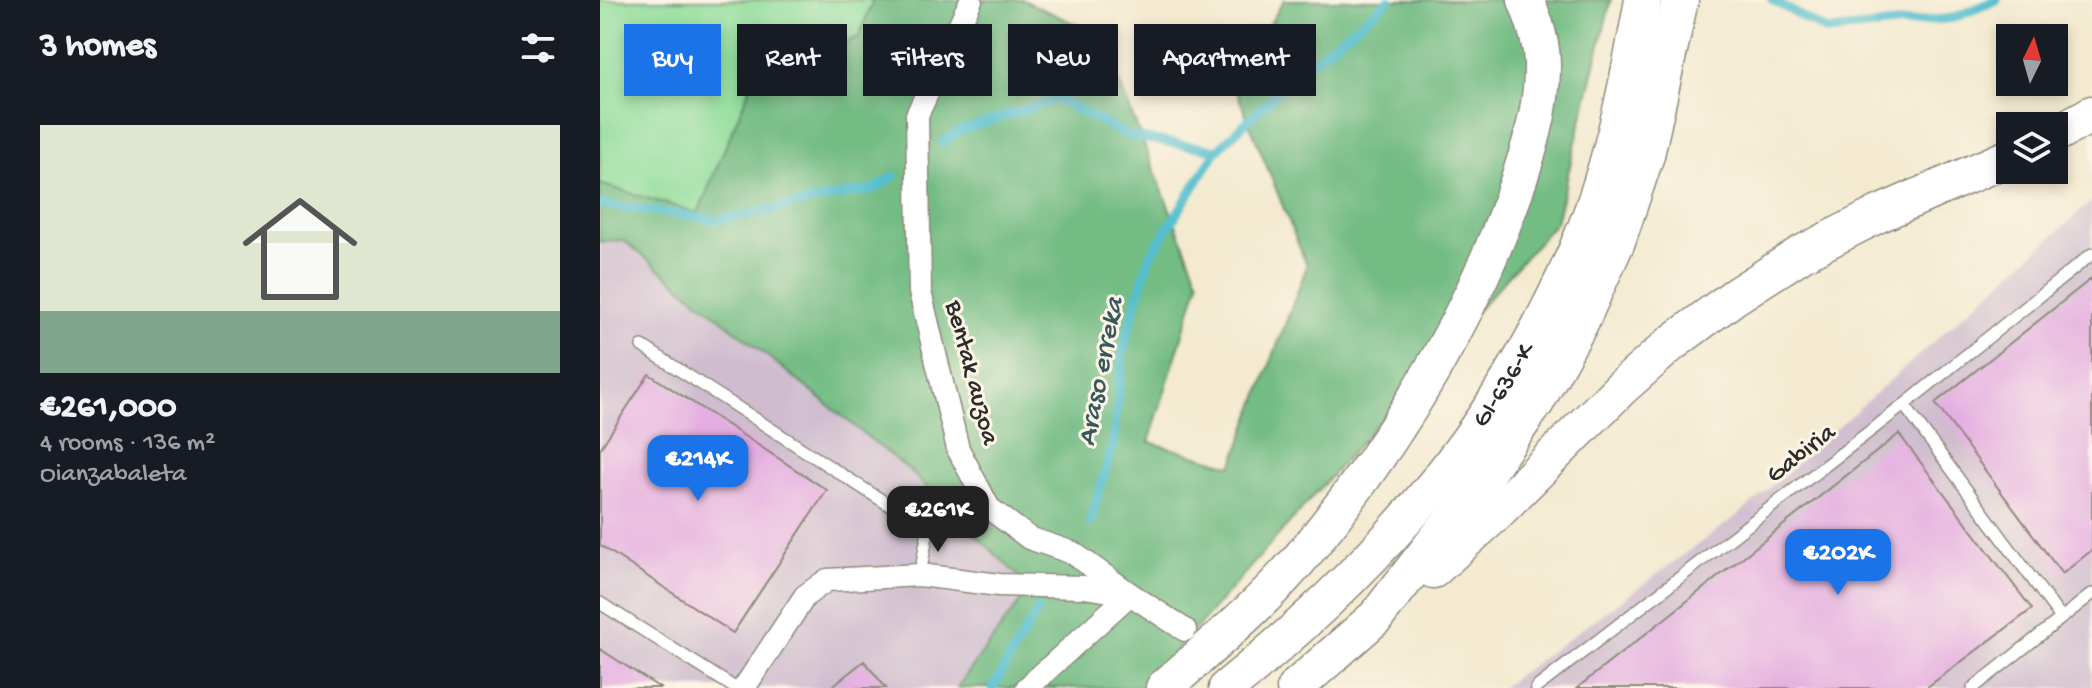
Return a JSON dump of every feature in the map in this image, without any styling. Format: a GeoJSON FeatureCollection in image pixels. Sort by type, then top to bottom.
{"type":"FeatureCollection","features":[{"type":"Feature","properties":{"kind":"highway"},"geometry":{"type":"LineString","coordinates":[[1164,688],[1307,552],[1367,472],[1422,389],[1459,325],[1500,233],[1527,156],[1537,114],[1542,64],[1535,24],[1526,0]]}},
{"type":"Feature","properties":{"kind":"highway","name":"GI-636-K"},"geometry":{"type":"LineString","coordinates":[[1227,688],[1279,646],[1375,556],[1440,482],[1502,392],[1548,311],[1583,233],[1610,150],[1643,0]]}},
{"type":"Feature","properties":{"kind":"highway","name":"GI-636-K"},"geometry":{"type":"LineString","coordinates":[[1295,688],[1376,617],[1468,499],[1536,402],[1580,323],[1617,241],[1646,155],[1680,0]]}},
{"type":"Feature","properties":{"kind":"highway"},"geometry":{"type":"LineString","coordinates":[[2068,127],[2092,114]]}},
{"type":"Feature","properties":{"kind":"highway"},"geometry":{"type":"LineString","coordinates":[[1376,617],[1482,526],[1620,389],[1672,343],[1734,297],[1801,254],[1879,214],[1996,163]]}},
{"type":"Feature","properties":{"kind":"street","name":"Bentak auzoa"},"geometry":{"type":"LineString","coordinates":[[971,0],[917,115],[920,292],[958,449],[989,508],[1029,538],[1073,553],[1185,630]]}},
{"type":"Feature","properties":{"kind":"street"},"geometry":{"type":"LineString","coordinates":[[744,688],[805,596],[827,580],[920,575],[999,585],[1084,587],[1130,594]]}},
{"type":"Feature","properties":{"kind":"street"},"geometry":{"type":"LineString","coordinates":[[1027,688],[1130,594]]}},
{"type":"Feature","properties":{"kind":"lane","name":"Gabiria"},"geometry":{"type":"LineString","coordinates":[[1536,688],[1904,405],[2092,254]]}},
{"type":"Feature","properties":{"kind":"lane"},"geometry":{"type":"LineString","coordinates":[[642,346],[928,530],[920,575]]}},
{"type":"Feature","properties":{"kind":"lane"},"geometry":{"type":"LineString","coordinates":[[1904,405],[2061,618]]}},
{"type":"Feature","properties":{"kind":"lane"},"geometry":{"type":"LineString","coordinates":[[1973,688],[2092,594]]}},
{"type":"Feature","properties":{"kind":"lane"},"geometry":{"type":"LineString","coordinates":[[600,603],[735,688]]}},
{"type":"Feature","properties":{"kind":"shaded area"},"geometry":{"type":"Polygon","coordinates":[[[2092,201],[2092,688],[1501,688],[1741,513],[2092,201]]]}},
{"type":"Feature","properties":{"kind":"shaded area"},"geometry":{"type":"Polygon","coordinates":[[[622,240],[909,470],[1029,590],[958,688],[600,688],[600,242],[622,240]]]}},
{"type":"Feature","properties":{"kind":"green space"},"geometry":{"type":"Polygon","coordinates":[[[600,0],[873,0],[859,37],[847,42],[847,24],[737,24],[737,96],[747,96],[698,214],[600,184],[600,0]]]}},
{"type":"Feature","properties":{"kind":"green space"},"geometry":{"type":"Polygon","coordinates":[[[873,0],[1023,0],[1076,24],[1008,24],[1008,96],[1118,96],[1118,80],[1199,282],[1149,442],[1232,466],[1307,266],[1238,96],[1316,96],[1316,24],[1270,24],[1284,0],[1611,0],[1556,222],[1175,652],[1179,688],[957,688],[1030,588],[909,470],[623,240],[600,242],[600,184],[698,213],[747,96],[847,96],[847,42],[859,37],[863,26],[863,96],[992,96],[992,24],[864,24],[873,0]]]}},
{"type":"Feature","properties":{"kind":"building"},"geometry":{"type":"Polygon","coordinates":[[[2092,278],[2092,550],[2062,574],[1935,403],[2092,278]]]}},
{"type":"Feature","properties":{"kind":"building"},"geometry":{"type":"Polygon","coordinates":[[[649,374],[827,490],[733,633],[600,545],[600,449],[649,374]]]}},
{"type":"Feature","properties":{"kind":"building"},"geometry":{"type":"Polygon","coordinates":[[[1899,434],[2032,609],[1926,688],[1577,688],[1899,434]]]}},
{"type":"Feature","properties":{"kind":"building"},"geometry":{"type":"Polygon","coordinates":[[[600,649],[660,688],[600,688],[600,649]]]}},
{"type":"Feature","properties":{"kind":"building"},"geometry":{"type":"Polygon","coordinates":[[[864,661],[886,688],[830,688],[864,661]]]}},
{"type":"Feature","properties":{"kind":"waterway"},"geometry":{"type":"LineString","coordinates":[[942,143],[959,131],[1058,99],[1128,136],[1217,150],[1300,71],[1389,0]]}},
{"type":"Feature","properties":{"kind":"waterway"},"geometry":{"type":"LineString","coordinates":[[1772,0],[1827,31],[1953,18],[1997,0]]}},
{"type":"Feature","properties":{"kind":"waterway","name":"Araso erreka"},"geometry":{"type":"LineString","coordinates":[[1090,523],[1113,444],[1123,350],[1149,258],[1217,150]]}},
{"type":"Feature","properties":{"kind":"waterway"},"geometry":{"type":"LineString","coordinates":[[600,204],[720,220],[874,189],[894,176]]}},
{"type":"Feature","properties":{"kind":"waterway","name":"Araso erreka"},"geometry":{"type":"LineString","coordinates":[[993,688],[1038,609]]}}]}
